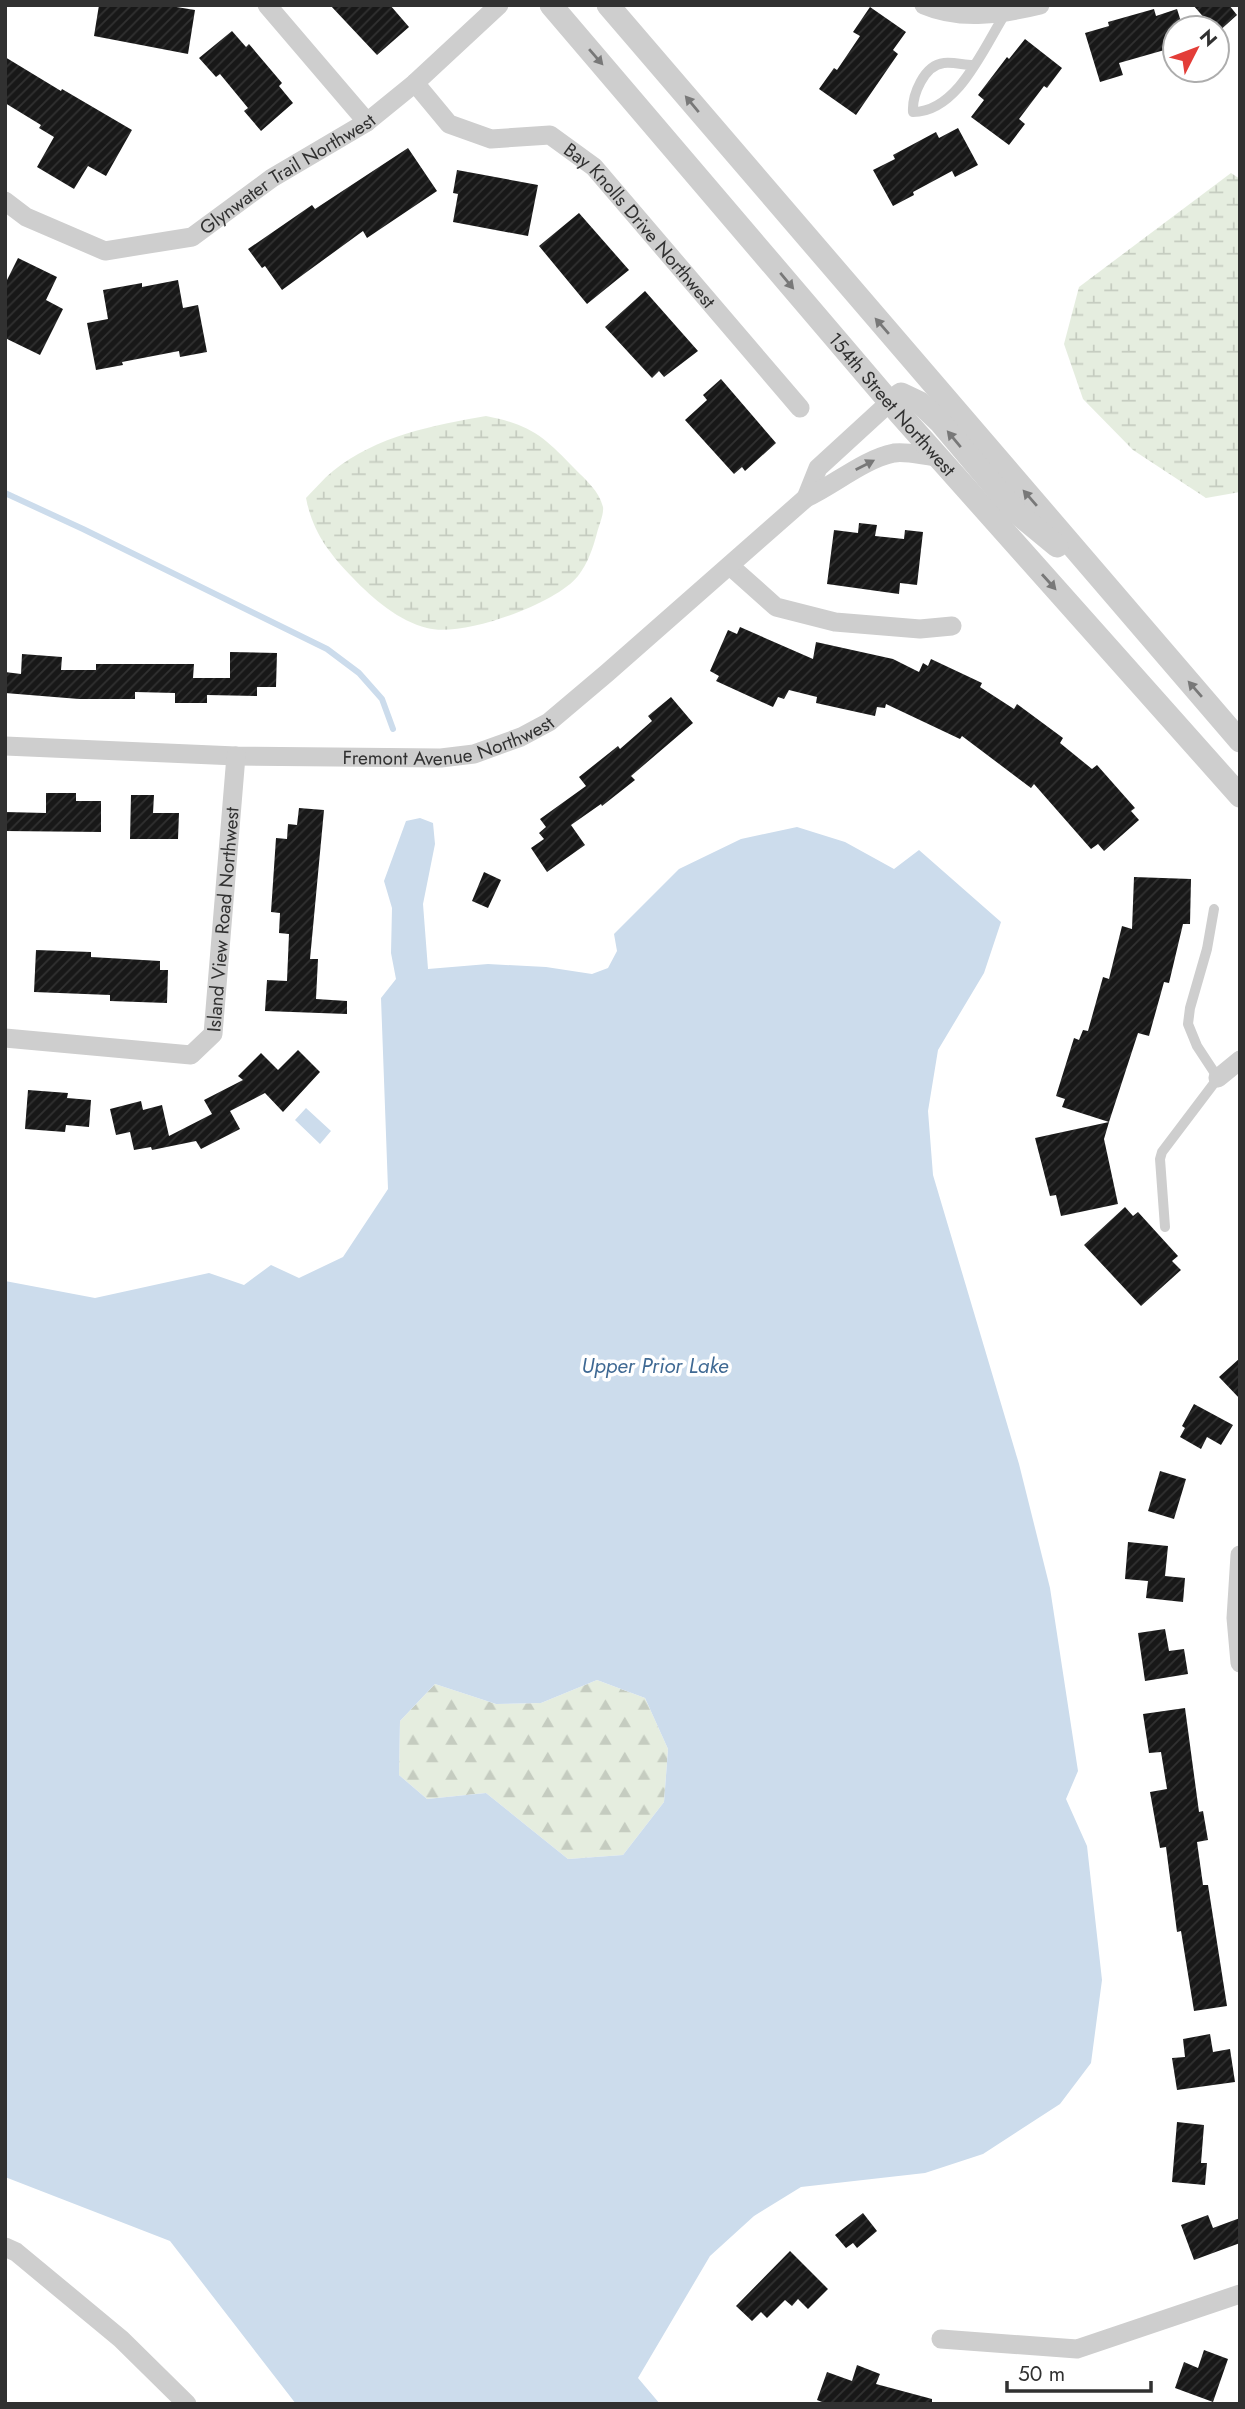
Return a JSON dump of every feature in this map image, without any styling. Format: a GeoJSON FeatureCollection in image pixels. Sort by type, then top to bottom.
{"type":"FeatureCollection","features":[{"type":"Feature","properties":{"kind":"street"},"geometry":{"type":"LineString","coordinates":[[267,5],[367,122]]}},
{"type":"Feature","properties":{"kind":"street","name":"Glynwater Trail Northwest"},"geometry":{"type":"LineString","coordinates":[[5,201],[26,217],[105,251],[192,237],[272,178],[367,122],[415,83],[499,5]]}},
{"type":"Feature","properties":{"kind":"street","name":"154th Street Northwest"},"geometry":{"type":"LineString","coordinates":[[551,5],[890,402],[1240,796]]}},
{"type":"Feature","properties":{"kind":"street"},"geometry":{"type":"LineString","coordinates":[[608,5],[1240,741]]}},
{"type":"Feature","properties":{"kind":"street"},"geometry":{"type":"LineString","coordinates":[[924,5],[935,10],[967,15],[1005,13],[1040,5]]}},
{"type":"Feature","properties":{"kind":"street","name":"Bay Knolls Drive Northwest"},"geometry":{"type":"LineString","coordinates":[[415,83],[449,124],[491,139],[550,135],[594,167],[800,408]]}},
{"type":"Feature","properties":{"kind":"street"},"geometry":{"type":"LineString","coordinates":[[890,402],[901,394],[920,403],[941,423],[1016,512],[1107,589]]}},
{"type":"Feature","properties":{"kind":"street","name":"Fremont Avenue Northwest"},"geometry":{"type":"LineString","coordinates":[[806,498],[818,468],[890,402]]}},
{"type":"Feature","properties":{"kind":"street","name":"Fremont Avenue Northwest"},"geometry":{"type":"LineString","coordinates":[[5,746],[236,756],[441,758],[474,754],[521,737],[549,722],[806,498],[866,463],[895,453],[938,457]]}},
{"type":"Feature","properties":{"kind":"street"},"geometry":{"type":"LineString","coordinates":[[730,566],[776,607],[835,622],[920,629],[952,626]]}},
{"type":"Feature","properties":{"kind":"street","name":"Island View Road Northwest"},"geometry":{"type":"LineString","coordinates":[[5,1038],[191,1055],[213,1034],[236,756]]}},
{"type":"Feature","properties":{"kind":"street"},"geometry":{"type":"LineString","coordinates":[[1218,1078],[1240,1060]]}},
{"type":"Feature","properties":{"kind":"street"},"geometry":{"type":"LineString","coordinates":[[1240,1555],[1236,1618],[1240,1663]]}},
{"type":"Feature","properties":{"kind":"street"},"geometry":{"type":"LineString","coordinates":[[5,2247],[16,2252],[121,2339],[187,2404]]}},
{"type":"Feature","properties":{"kind":"street"},"geometry":{"type":"LineString","coordinates":[[941,2339],[1077,2349],[1240,2294]]}},
{"type":"Feature","properties":{"kind":"lane"},"geometry":{"type":"LineString","coordinates":[[973,65],[942,63],[933,67],[912,100],[913,112],[926,112],[955,94],[973,65],[1005,13]]}},
{"type":"Feature","properties":{"kind":"lane"},"geometry":{"type":"LineString","coordinates":[[1165,1227],[1160,1159],[1162,1152],[1218,1078],[1197,1046],[1188,1024],[1214,909]]}},
{"type":"Feature","properties":{"kind":"green space"},"geometry":{"type":"Polygon","coordinates":[[[1231,173],[1240,179],[1240,492],[1206,498],[1133,450],[1083,399],[1064,344],[1079,287],[1231,173]]]}},
{"type":"Feature","properties":{"kind":"green space"},"geometry":{"type":"Polygon","coordinates":[[[486,416],[515,424],[536,434],[588,482],[603,507],[592,550],[582,571],[567,587],[530,607],[462,628],[443,630],[417,625],[387,608],[344,569],[318,532],[306,498],[333,471],[368,449],[426,428],[486,416]]]}},
{"type":"Feature","properties":{"kind":"green space"},"geometry":{"type":"Polygon","coordinates":[[[597,1680],[645,1698],[668,1749],[664,1802],[623,1855],[568,1859],[486,1793],[427,1799],[399,1775],[400,1721],[435,1684],[496,1704],[541,1703],[597,1680]]]}},
{"type":"Feature","properties":{"kind":"water","name":"Upper Prior Lake"},"geometry":{"type":"Polygon","coordinates":[[[420,818],[433,823],[435,844],[423,904],[428,969],[488,964],[546,967],[592,974],[608,968],[617,951],[614,934],[679,869],[741,839],[797,827],[845,842],[894,869],[919,850],[1001,922],[984,973],[938,1050],[928,1111],[933,1175],[1019,1464],[1050,1588],[1078,1771],[1066,1799],[1087,1846],[1102,1980],[1091,2063],[1060,2104],[983,2154],[925,2173],[801,2187],[754,2216],[710,2256],[638,2378],[660,2404],[296,2404],[170,2241],[5,2177],[5,1281],[95,1298],[209,1273],[244,1285],[271,1265],[299,1278],[343,1257],[388,1189],[381,998],[396,979],[391,953],[392,908],[384,881],[406,821],[420,818]],[[597,1680],[541,1703],[496,1704],[435,1684],[400,1721],[399,1775],[427,1799],[486,1793],[568,1859],[623,1855],[664,1802],[668,1749],[645,1698],[597,1680]]]}},
{"type":"Feature","properties":{"kind":"water"},"geometry":{"type":"Polygon","coordinates":[[[306,1108],[331,1131],[320,1144],[295,1120],[306,1108]]]}},
{"type":"Feature","properties":{"kind":"building"},"geometry":{"type":"Polygon","coordinates":[[[99,5],[164,5],[195,10],[188,54],[94,36],[99,5]]]}},
{"type":"Feature","properties":{"kind":"building"},"geometry":{"type":"Polygon","coordinates":[[[330,5],[390,5],[409,27],[377,55],[330,5]]]}},
{"type":"Feature","properties":{"kind":"building"},"geometry":{"type":"Polygon","coordinates":[[[1193,5],[1229,5],[1237,15],[1231,20],[1231,14],[1201,14],[1193,5]]]}},
{"type":"Feature","properties":{"kind":"building"},"geometry":{"type":"Polygon","coordinates":[[[870,7],[906,32],[893,50],[898,54],[856,115],[819,89],[834,68],[837,70],[860,36],[853,32],[870,7]]]}},
{"type":"Feature","properties":{"kind":"building"},"geometry":{"type":"Polygon","coordinates":[[[1154,9],[1156,16],[1161,14],[1161,51],[1119,63],[1123,75],[1100,82],[1085,33],[1109,26],[1108,22],[1154,9]]]}},
{"type":"Feature","properties":{"kind":"building"},"geometry":{"type":"Polygon","coordinates":[[[1177,9],[1179,14],[1162,14],[1177,9]]]}},
{"type":"Feature","properties":{"kind":"building"},"geometry":{"type":"Polygon","coordinates":[[[232,31],[246,47],[249,44],[282,83],[279,86],[293,103],[261,131],[244,111],[248,108],[220,74],[216,77],[199,58],[232,31]]]}},
{"type":"Feature","properties":{"kind":"building"},"geometry":{"type":"Polygon","coordinates":[[[1025,39],[1062,68],[1047,88],[1044,86],[1019,119],[1025,124],[1009,145],[971,117],[984,100],[978,95],[1007,57],[1009,59],[1025,39]]]}},
{"type":"Feature","properties":{"kind":"building"},"geometry":{"type":"Polygon","coordinates":[[[5,57],[132,130],[106,176],[88,166],[74,189],[37,167],[54,137],[39,128],[41,125],[5,103],[5,57]]]}},
{"type":"Feature","properties":{"kind":"building"},"geometry":{"type":"Polygon","coordinates":[[[958,128],[978,165],[955,177],[952,171],[893,206],[873,170],[895,159],[893,155],[936,132],[939,138],[958,128]]]}},
{"type":"Feature","properties":{"kind":"building"},"geometry":{"type":"Polygon","coordinates":[[[408,148],[437,191],[367,238],[363,231],[282,290],[265,266],[262,268],[248,249],[312,205],[315,209],[408,148]]]}},
{"type":"Feature","properties":{"kind":"building"},"geometry":{"type":"Polygon","coordinates":[[[457,170],[538,185],[528,236],[453,222],[458,194],[453,193],[457,170]]]}},
{"type":"Feature","properties":{"kind":"building"},"geometry":{"type":"Polygon","coordinates":[[[579,213],[629,270],[587,304],[539,246],[579,213]]]}},
{"type":"Feature","properties":{"kind":"building"},"geometry":{"type":"Polygon","coordinates":[[[18,258],[57,277],[46,300],[63,309],[40,355],[5,338],[5,284],[18,258]]]}},
{"type":"Feature","properties":{"kind":"building"},"geometry":{"type":"Polygon","coordinates":[[[178,280],[183,308],[198,305],[207,352],[180,357],[179,351],[96,370],[87,323],[108,319],[103,290],[142,283],[142,287],[178,280]]]}},
{"type":"Feature","properties":{"kind":"building"},"geometry":{"type":"Polygon","coordinates":[[[645,291],[698,351],[664,377],[659,371],[652,378],[605,327],[645,291]]]}},
{"type":"Feature","properties":{"kind":"building"},"geometry":{"type":"Polygon","coordinates":[[[721,379],[776,443],[745,471],[742,467],[734,474],[685,420],[707,400],[703,395],[721,379]]]}},
{"type":"Feature","properties":{"kind":"building"},"geometry":{"type":"Polygon","coordinates":[[[859,523],[877,525],[875,536],[904,539],[905,530],[923,532],[917,585],[900,583],[899,594],[827,584],[834,530],[858,533],[859,523]]]}},
{"type":"Feature","properties":{"kind":"building"},"geometry":{"type":"Polygon","coordinates":[[[740,627],[813,659],[816,642],[893,659],[919,672],[923,663],[928,666],[931,659],[982,683],[980,687],[1014,709],[1017,704],[1063,738],[1060,743],[1092,769],[1097,765],[1135,808],[1131,811],[1139,820],[1104,851],[1098,844],[1091,849],[1034,784],[1031,788],[962,736],[960,739],[886,704],[885,708],[877,707],[875,716],[816,703],[817,697],[789,690],[784,699],[778,697],[773,707],[716,681],[719,676],[710,671],[728,630],[737,634],[740,627]]]}},
{"type":"Feature","properties":{"kind":"building"},"geometry":{"type":"Polygon","coordinates":[[[230,652],[277,653],[276,687],[257,687],[257,696],[207,695],[207,703],[175,703],[175,693],[135,692],[135,699],[79,699],[5,693],[5,672],[21,674],[22,654],[62,657],[61,670],[96,670],[96,664],[194,664],[193,678],[230,678],[230,652]]]}},
{"type":"Feature","properties":{"kind":"building"},"geometry":{"type":"Polygon","coordinates":[[[671,697],[693,723],[631,776],[635,780],[602,806],[601,804],[571,825],[585,845],[547,872],[531,848],[544,839],[539,833],[546,827],[540,819],[586,786],[579,777],[618,746],[620,749],[652,721],[648,716],[671,697]]]}},
{"type":"Feature","properties":{"kind":"building"},"geometry":{"type":"Polygon","coordinates":[[[46,793],[76,793],[76,801],[101,801],[101,832],[5,831],[5,812],[46,813],[46,793]]]}},
{"type":"Feature","properties":{"kind":"building"},"geometry":{"type":"Polygon","coordinates":[[[131,795],[154,795],[153,813],[179,813],[178,839],[130,839],[131,795]]]}},
{"type":"Feature","properties":{"kind":"building"},"geometry":{"type":"Polygon","coordinates":[[[299,808],[324,810],[310,959],[318,959],[316,999],[347,1001],[347,1014],[265,1011],[267,980],[287,981],[289,934],[279,933],[280,913],[271,912],[276,838],[287,839],[288,824],[297,825],[299,808]]]}},
{"type":"Feature","properties":{"kind":"building"},"geometry":{"type":"Polygon","coordinates":[[[484,872],[501,880],[488,908],[472,901],[484,872]]]}},
{"type":"Feature","properties":{"kind":"building"},"geometry":{"type":"Polygon","coordinates":[[[1134,877],[1191,879],[1190,924],[1183,924],[1169,983],[1164,982],[1149,1036],[1138,1033],[1109,1122],[1062,1107],[1065,1099],[1056,1096],[1074,1038],[1079,1040],[1083,1030],[1088,1031],[1103,977],[1109,979],[1122,926],[1132,929],[1134,877]]]}},
{"type":"Feature","properties":{"kind":"building"},"geometry":{"type":"Polygon","coordinates":[[[36,950],[91,952],[91,957],[160,961],[160,970],[168,970],[167,1003],[110,1001],[110,995],[34,992],[36,950]]]}},
{"type":"Feature","properties":{"kind":"building"},"geometry":{"type":"Polygon","coordinates":[[[298,1050],[320,1072],[283,1112],[265,1093],[230,1111],[240,1129],[201,1149],[196,1141],[152,1150],[151,1147],[134,1150],[130,1132],[116,1135],[110,1109],[141,1101],[143,1110],[162,1105],[169,1136],[212,1114],[204,1100],[243,1080],[238,1076],[261,1053],[278,1070],[298,1050]]]}},
{"type":"Feature","properties":{"kind":"building"},"geometry":{"type":"Polygon","coordinates":[[[28,1090],[68,1093],[67,1098],[91,1100],[89,1127],[66,1125],[65,1132],[25,1129],[28,1090]]]}},
{"type":"Feature","properties":{"kind":"building"},"geometry":{"type":"Polygon","coordinates":[[[1109,1122],[1104,1139],[1118,1204],[1061,1216],[1056,1195],[1050,1196],[1035,1138],[1109,1122]]]}},
{"type":"Feature","properties":{"kind":"building"},"geometry":{"type":"Polygon","coordinates":[[[1125,1207],[1133,1216],[1138,1212],[1178,1256],[1172,1261],[1181,1270],[1141,1306],[1084,1245],[1125,1207]]]}},
{"type":"Feature","properties":{"kind":"building"},"geometry":{"type":"Polygon","coordinates":[[[1240,1358],[1240,1399],[1219,1377],[1240,1358]]]}},
{"type":"Feature","properties":{"kind":"building"},"geometry":{"type":"Polygon","coordinates":[[[1194,1404],[1233,1425],[1221,1445],[1207,1437],[1201,1449],[1180,1437],[1185,1428],[1182,1426],[1194,1404]]]}},
{"type":"Feature","properties":{"kind":"building"},"geometry":{"type":"Polygon","coordinates":[[[1160,1471],[1186,1479],[1174,1519],[1148,1511],[1160,1471]]]}},
{"type":"Feature","properties":{"kind":"building"},"geometry":{"type":"Polygon","coordinates":[[[1128,1542],[1168,1546],[1165,1576],[1185,1578],[1183,1602],[1146,1598],[1148,1581],[1125,1579],[1128,1542]]]}},
{"type":"Feature","properties":{"kind":"building"},"geometry":{"type":"Polygon","coordinates":[[[1165,1629],[1169,1651],[1184,1649],[1188,1674],[1145,1681],[1138,1633],[1165,1629]]]}},
{"type":"Feature","properties":{"kind":"building"},"geometry":{"type":"Polygon","coordinates":[[[1185,1708],[1199,1812],[1203,1811],[1208,1840],[1197,1842],[1203,1885],[1208,1885],[1227,2006],[1194,2011],[1181,1931],[1177,1932],[1166,1847],[1160,1848],[1150,1792],[1167,1789],[1161,1752],[1149,1753],[1143,1714],[1185,1708]]]}},
{"type":"Feature","properties":{"kind":"building"},"geometry":{"type":"Polygon","coordinates":[[[1210,2034],[1213,2052],[1230,2049],[1235,2082],[1177,2090],[1172,2058],[1185,2057],[1183,2039],[1210,2034]]]}},
{"type":"Feature","properties":{"kind":"building"},"geometry":{"type":"Polygon","coordinates":[[[1177,2122],[1204,2125],[1201,2163],[1207,2163],[1205,2185],[1172,2182],[1177,2122]]]}},
{"type":"Feature","properties":{"kind":"building"},"geometry":{"type":"Polygon","coordinates":[[[863,2213],[877,2231],[857,2248],[853,2243],[846,2248],[835,2235],[863,2213]]]}},
{"type":"Feature","properties":{"kind":"building"},"geometry":{"type":"Polygon","coordinates":[[[1208,2215],[1213,2228],[1240,2218],[1240,2243],[1194,2260],[1181,2225],[1208,2215]]]}},
{"type":"Feature","properties":{"kind":"building"},"geometry":{"type":"Polygon","coordinates":[[[790,2251],[828,2289],[808,2309],[798,2299],[792,2306],[785,2300],[767,2318],[761,2312],[752,2321],[736,2306],[790,2251]]]}},
{"type":"Feature","properties":{"kind":"building"},"geometry":{"type":"Polygon","coordinates":[[[1204,2350],[1228,2359],[1213,2402],[1175,2388],[1184,2362],[1198,2368],[1204,2350]]]}},
{"type":"Feature","properties":{"kind":"building"},"geometry":{"type":"Polygon","coordinates":[[[857,2365],[880,2374],[876,2384],[932,2399],[932,2404],[827,2404],[817,2400],[827,2372],[852,2381],[857,2365]]]}},
{"type":"Feature","properties":{"kind":"waterway"},"geometry":{"type":"LineString","coordinates":[[5,493],[327,649],[359,673],[382,699],[393,729]]}}]}
